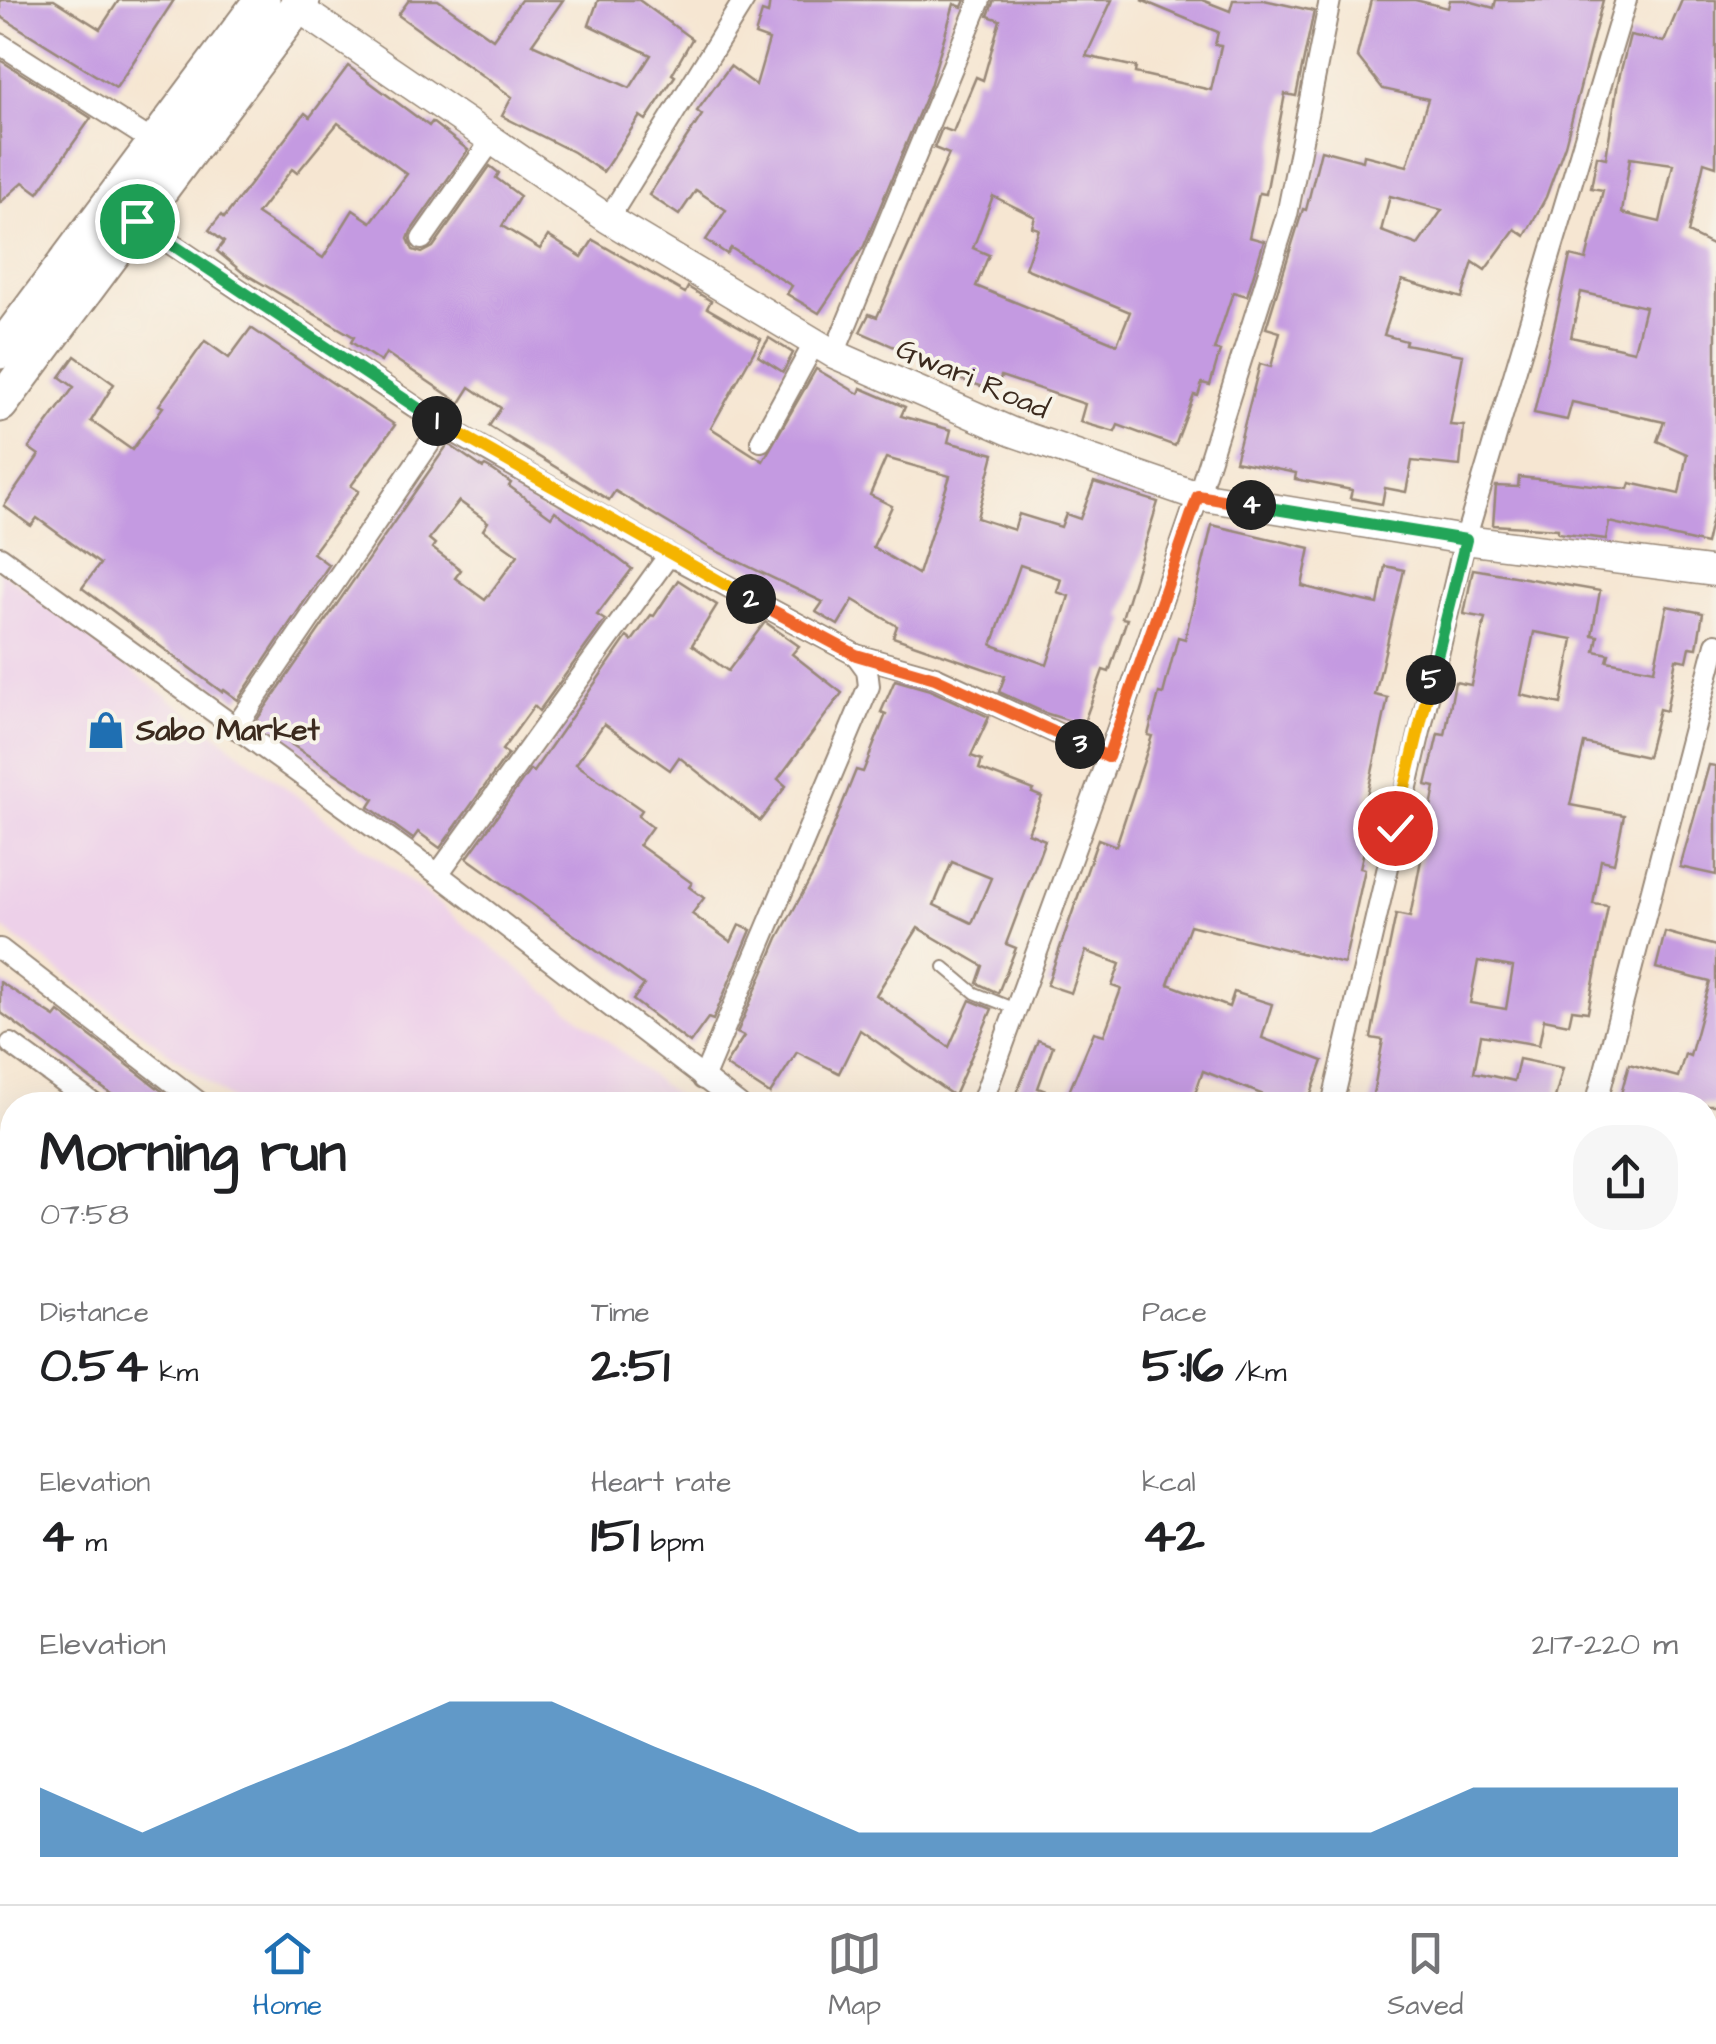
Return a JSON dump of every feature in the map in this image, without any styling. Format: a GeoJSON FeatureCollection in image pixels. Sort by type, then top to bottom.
{"type":"FeatureCollection","features":[{"type":"Feature","properties":{"kind":"highway"},"geometry":{"type":"LineString","coordinates":[[0,350],[262,0]]}},
{"type":"Feature","properties":{"kind":"highway"},"geometry":{"type":"LineString","coordinates":[[0,404],[299,4]]}},
{"type":"Feature","properties":{"kind":"street"},"geometry":{"type":"LineString","coordinates":[[608,219],[744,0]]}},
{"type":"Feature","properties":{"kind":"street"},"geometry":{"type":"LineString","coordinates":[[760,441],[824,348],[980,0]]}},
{"type":"Feature","properties":{"kind":"street"},"geometry":{"type":"LineString","coordinates":[[986,1092],[1198,496],[1287,215],[1330,0]]}},
{"type":"Feature","properties":{"kind":"street"},"geometry":{"type":"LineString","coordinates":[[1335,1092],[1466,540],[1626,0]]}},
{"type":"Feature","properties":{"kind":"street","name":"Gwari Road"},"geometry":{"type":"LineString","coordinates":[[299,4],[608,219],[824,348],[1012,432],[1198,496],[1466,540],[1716,572]]}},
{"type":"Feature","properties":{"kind":"street"},"geometry":{"type":"LineString","coordinates":[[0,44],[155,143]]}},
{"type":"Feature","properties":{"kind":"street"},"geometry":{"type":"LineString","coordinates":[[422,239],[492,140]]}},
{"type":"Feature","properties":{"kind":"street"},"geometry":{"type":"LineString","coordinates":[[137,221],[442,425],[669,554],[856,655],[935,678],[1108,757]]}},
{"type":"Feature","properties":{"kind":"street"},"geometry":{"type":"LineString","coordinates":[[235,728],[442,425]]}},
{"type":"Feature","properties":{"kind":"street"},"geometry":{"type":"LineString","coordinates":[[438,874],[669,554]]}},
{"type":"Feature","properties":{"kind":"street"},"geometry":{"type":"LineString","coordinates":[[0,557],[438,874],[722,1092]]}},
{"type":"Feature","properties":{"kind":"street"},"geometry":{"type":"LineString","coordinates":[[1599,1092],[1716,644]]}},
{"type":"Feature","properties":{"kind":"street"},"geometry":{"type":"LineString","coordinates":[[703,1078],[869,686],[867,670],[856,655]]}},
{"type":"Feature","properties":{"kind":"street"},"geometry":{"type":"LineString","coordinates":[[0,949],[178,1092]]}},
{"type":"Feature","properties":{"kind":"street"},"geometry":{"type":"LineString","coordinates":[[11,1044],[77,1092]]}},
{"type":"Feature","properties":{"kind":"lane"},"geometry":{"type":"LineString","coordinates":[[944,967],[976,993],[1016,1010]]}},
{"type":"Feature","properties":{"kind":"shaded area","name":"Sabo Market"},"geometry":{"type":"Polygon","coordinates":[[[0,570],[422,891],[671,1092],[221,1092],[0,926],[0,570]]]}},
{"type":"Feature","properties":{"kind":"building"},"geometry":{"type":"Polygon","coordinates":[[[0,0],[54,0],[100,29],[119,0],[174,0],[116,88],[0,16],[0,0]]]}},
{"type":"Feature","properties":{"kind":"building"},"geometry":{"type":"Polygon","coordinates":[[[409,0],[438,0],[493,39],[521,0],[563,0],[532,44],[630,88],[651,55],[589,25],[598,0],[639,0],[692,39],[672,74],[675,76],[646,120],[640,116],[603,172],[502,116],[512,97],[398,15],[409,0]]]}},
{"type":"Feature","properties":{"kind":"building"},"geometry":{"type":"Polygon","coordinates":[[[770,0],[965,0],[962,7],[954,4],[930,86],[864,246],[819,313],[787,294],[792,286],[731,248],[727,254],[706,240],[726,210],[696,190],[679,215],[649,195],[702,115],[697,111],[730,66],[756,85],[769,40],[755,35],[762,12],[768,14],[770,0]]]}},
{"type":"Feature","properties":{"kind":"building"},"geometry":{"type":"Polygon","coordinates":[[[994,0],[1112,0],[1086,56],[1136,67],[1135,73],[1211,90],[1221,46],[1215,45],[1218,32],[1141,0],[1202,0],[1230,11],[1233,0],[1264,0],[1314,11],[1296,96],[1285,94],[1266,194],[1259,193],[1249,237],[1264,241],[1247,296],[1233,292],[1214,350],[1220,351],[1210,385],[1202,383],[1198,396],[1194,395],[1175,446],[1118,425],[1115,432],[1080,422],[1085,404],[1001,376],[996,391],[962,380],[963,377],[860,332],[869,314],[877,317],[949,154],[934,148],[942,128],[953,132],[976,77],[983,80],[1000,20],[988,16],[994,0]],[[993,196],[973,248],[989,255],[976,286],[1117,344],[1130,312],[1025,268],[1039,229],[1032,227],[1035,217],[993,196]]]}},
{"type":"Feature","properties":{"kind":"building"},"geometry":{"type":"Polygon","coordinates":[[[1371,0],[1415,0],[1448,8],[1450,0],[1465,0],[1494,8],[1496,0],[1603,0],[1565,145],[1546,197],[1525,236],[1515,229],[1485,270],[1473,262],[1462,298],[1402,280],[1384,335],[1406,341],[1405,344],[1463,355],[1450,425],[1464,426],[1460,466],[1412,461],[1406,492],[1385,488],[1382,504],[1350,498],[1352,490],[1295,479],[1296,473],[1235,461],[1260,364],[1271,367],[1280,332],[1266,328],[1303,209],[1306,210],[1321,150],[1363,161],[1364,155],[1407,166],[1428,99],[1383,89],[1357,56],[1371,0]],[[1390,196],[1381,231],[1418,245],[1442,210],[1390,196]]]}},
{"type":"Feature","properties":{"kind":"building"},"geometry":{"type":"Polygon","coordinates":[[[1682,0],[1716,0],[1716,166],[1704,162],[1688,233],[1716,247],[1716,500],[1706,544],[1609,522],[1606,539],[1558,533],[1558,529],[1493,525],[1496,486],[1518,487],[1519,477],[1628,489],[1630,483],[1679,494],[1687,454],[1657,441],[1664,422],[1572,402],[1567,420],[1534,413],[1570,256],[1586,260],[1603,190],[1591,188],[1597,156],[1606,158],[1630,35],[1664,42],[1682,0]],[[1630,158],[1622,213],[1660,222],[1673,164],[1630,158]],[[1581,292],[1571,337],[1634,351],[1645,307],[1581,292]]]}},
{"type":"Feature","properties":{"kind":"building"},"geometry":{"type":"Polygon","coordinates":[[[0,60],[91,118],[38,193],[23,182],[0,203],[0,60]]]}},
{"type":"Feature","properties":{"kind":"building"},"geometry":{"type":"Polygon","coordinates":[[[348,66],[468,150],[411,231],[408,239],[413,250],[422,253],[433,247],[490,166],[499,173],[496,178],[520,196],[502,226],[540,249],[548,236],[582,257],[593,240],[685,293],[688,287],[711,301],[707,308],[761,339],[711,428],[763,461],[816,369],[859,394],[861,388],[905,407],[901,416],[951,430],[948,442],[994,454],[977,518],[1014,530],[1019,514],[1061,527],[1066,514],[1080,519],[1094,482],[1158,502],[1122,618],[1127,619],[1109,672],[1103,670],[1083,725],[999,692],[1005,676],[893,637],[897,626],[853,600],[838,625],[816,612],[823,602],[710,548],[615,491],[609,500],[489,426],[501,408],[470,387],[460,403],[386,353],[381,362],[351,342],[354,337],[242,272],[217,251],[224,242],[209,230],[221,215],[224,218],[305,113],[310,117],[348,66]],[[338,123],[297,173],[292,169],[257,214],[323,258],[353,210],[371,222],[407,174],[338,123]],[[886,458],[870,495],[892,506],[873,547],[918,574],[950,476],[886,458]],[[1020,565],[992,645],[1047,665],[1069,596],[1057,592],[1061,579],[1020,565]]]}},
{"type":"Feature","properties":{"kind":"building"},"geometry":{"type":"Polygon","coordinates":[[[251,328],[395,425],[351,486],[359,491],[313,553],[329,565],[238,700],[82,588],[100,564],[37,518],[31,526],[4,506],[39,455],[29,448],[74,387],[60,377],[75,356],[114,384],[91,421],[132,450],[205,341],[229,358],[251,328]]]}},
{"type":"Feature","properties":{"kind":"building"},"geometry":{"type":"Polygon","coordinates":[[[769,338],[793,353],[783,372],[758,356],[769,338]]]}},
{"type":"Feature","properties":{"kind":"building"},"geometry":{"type":"Polygon","coordinates":[[[448,444],[511,483],[509,486],[551,517],[555,511],[632,569],[597,615],[605,620],[539,711],[534,706],[502,750],[508,754],[440,848],[418,832],[413,839],[369,807],[374,799],[256,721],[448,444]],[[459,501],[429,539],[435,544],[432,548],[461,570],[455,578],[485,600],[518,555],[483,530],[488,522],[459,501]]]}},
{"type":"Feature","properties":{"kind":"building"},"geometry":{"type":"Polygon","coordinates":[[[1212,525],[1310,548],[1302,586],[1346,597],[1378,604],[1385,566],[1404,570],[1375,695],[1388,698],[1366,801],[1375,803],[1360,868],[1365,869],[1344,964],[1190,925],[1168,984],[1229,1007],[1234,992],[1272,1004],[1262,1038],[1323,1061],[1312,1092],[1256,1092],[1203,1071],[1196,1092],[1069,1092],[1094,1032],[1104,1035],[1121,989],[1112,986],[1120,964],[1086,951],[1071,993],[1047,985],[1098,839],[1116,846],[1152,736],[1148,735],[1159,693],[1163,694],[1178,637],[1185,639],[1212,525]]]}},
{"type":"Feature","properties":{"kind":"building"},"geometry":{"type":"Polygon","coordinates":[[[1473,569],[1600,591],[1592,635],[1598,636],[1595,651],[1609,654],[1607,661],[1654,670],[1667,606],[1703,613],[1697,648],[1690,647],[1687,661],[1676,659],[1666,711],[1659,709],[1647,757],[1584,743],[1570,805],[1624,815],[1614,863],[1601,860],[1593,904],[1608,906],[1588,1012],[1572,1010],[1569,1024],[1544,1019],[1539,1045],[1481,1035],[1474,1072],[1514,1081],[1519,1059],[1563,1068],[1557,1092],[1373,1092],[1383,1040],[1371,1038],[1396,914],[1410,917],[1435,787],[1426,785],[1438,734],[1445,735],[1455,682],[1471,685],[1485,618],[1464,614],[1473,569]],[[1534,632],[1521,695],[1561,704],[1573,639],[1534,632]],[[1478,961],[1470,1003],[1506,1009],[1513,967],[1478,961]]]}},
{"type":"Feature","properties":{"kind":"building"},"geometry":{"type":"Polygon","coordinates":[[[678,580],[717,605],[692,645],[728,671],[765,622],[799,646],[792,654],[842,693],[778,779],[786,786],[760,821],[679,757],[670,770],[604,724],[576,764],[642,810],[638,816],[652,827],[639,845],[692,883],[689,887],[704,898],[692,914],[731,942],[739,925],[751,930],[713,1020],[708,1018],[690,1043],[633,1000],[644,985],[467,858],[530,770],[533,772],[627,637],[632,641],[678,580]]]}},
{"type":"Feature","properties":{"kind":"building"},"geometry":{"type":"Polygon","coordinates":[[[895,680],[930,690],[989,717],[971,756],[982,760],[979,769],[1034,790],[1032,793],[1042,797],[1028,833],[1045,840],[1006,944],[1016,948],[998,993],[977,983],[983,966],[918,928],[876,995],[949,1047],[970,1000],[992,1009],[956,1092],[948,1092],[860,1030],[839,1073],[797,1052],[771,1092],[767,1092],[725,1065],[744,1036],[737,1033],[778,938],[817,867],[856,770],[863,772],[886,714],[881,712],[895,680]],[[952,862],[934,905],[972,923],[991,878],[952,862]]]}},
{"type":"Feature","properties":{"kind":"building"},"geometry":{"type":"Polygon","coordinates":[[[1709,765],[1716,766],[1716,875],[1680,867],[1709,765]]]}},
{"type":"Feature","properties":{"kind":"building"},"geometry":{"type":"Polygon","coordinates":[[[1665,932],[1716,946],[1716,1092],[1621,1092],[1629,1064],[1678,1077],[1685,1054],[1690,1056],[1710,982],[1656,968],[1665,932]]]}},
{"type":"Feature","properties":{"kind":"building"},"geometry":{"type":"Polygon","coordinates":[[[0,982],[55,1017],[59,1012],[163,1092],[108,1092],[0,1012],[0,982]]]}},
{"type":"Feature","properties":{"kind":"building"},"geometry":{"type":"Polygon","coordinates":[[[1038,1040],[1053,1046],[1038,1088],[1048,1092],[1017,1092],[1038,1040]]]}},
{"type":"Feature","properties":{"kind":"place","name":"Sabo Market"},"geometry":{"type":"Point","coordinates":[106,730]}},
{"type":"Feature","properties":{"kind":"route"},"geometry":{"type":"LineString","coordinates":[[137,221],[442,425],[669,554],[856,655],[935,678],[1108,757],[1198,496],[1466,540],[1395,828]]}}]}
